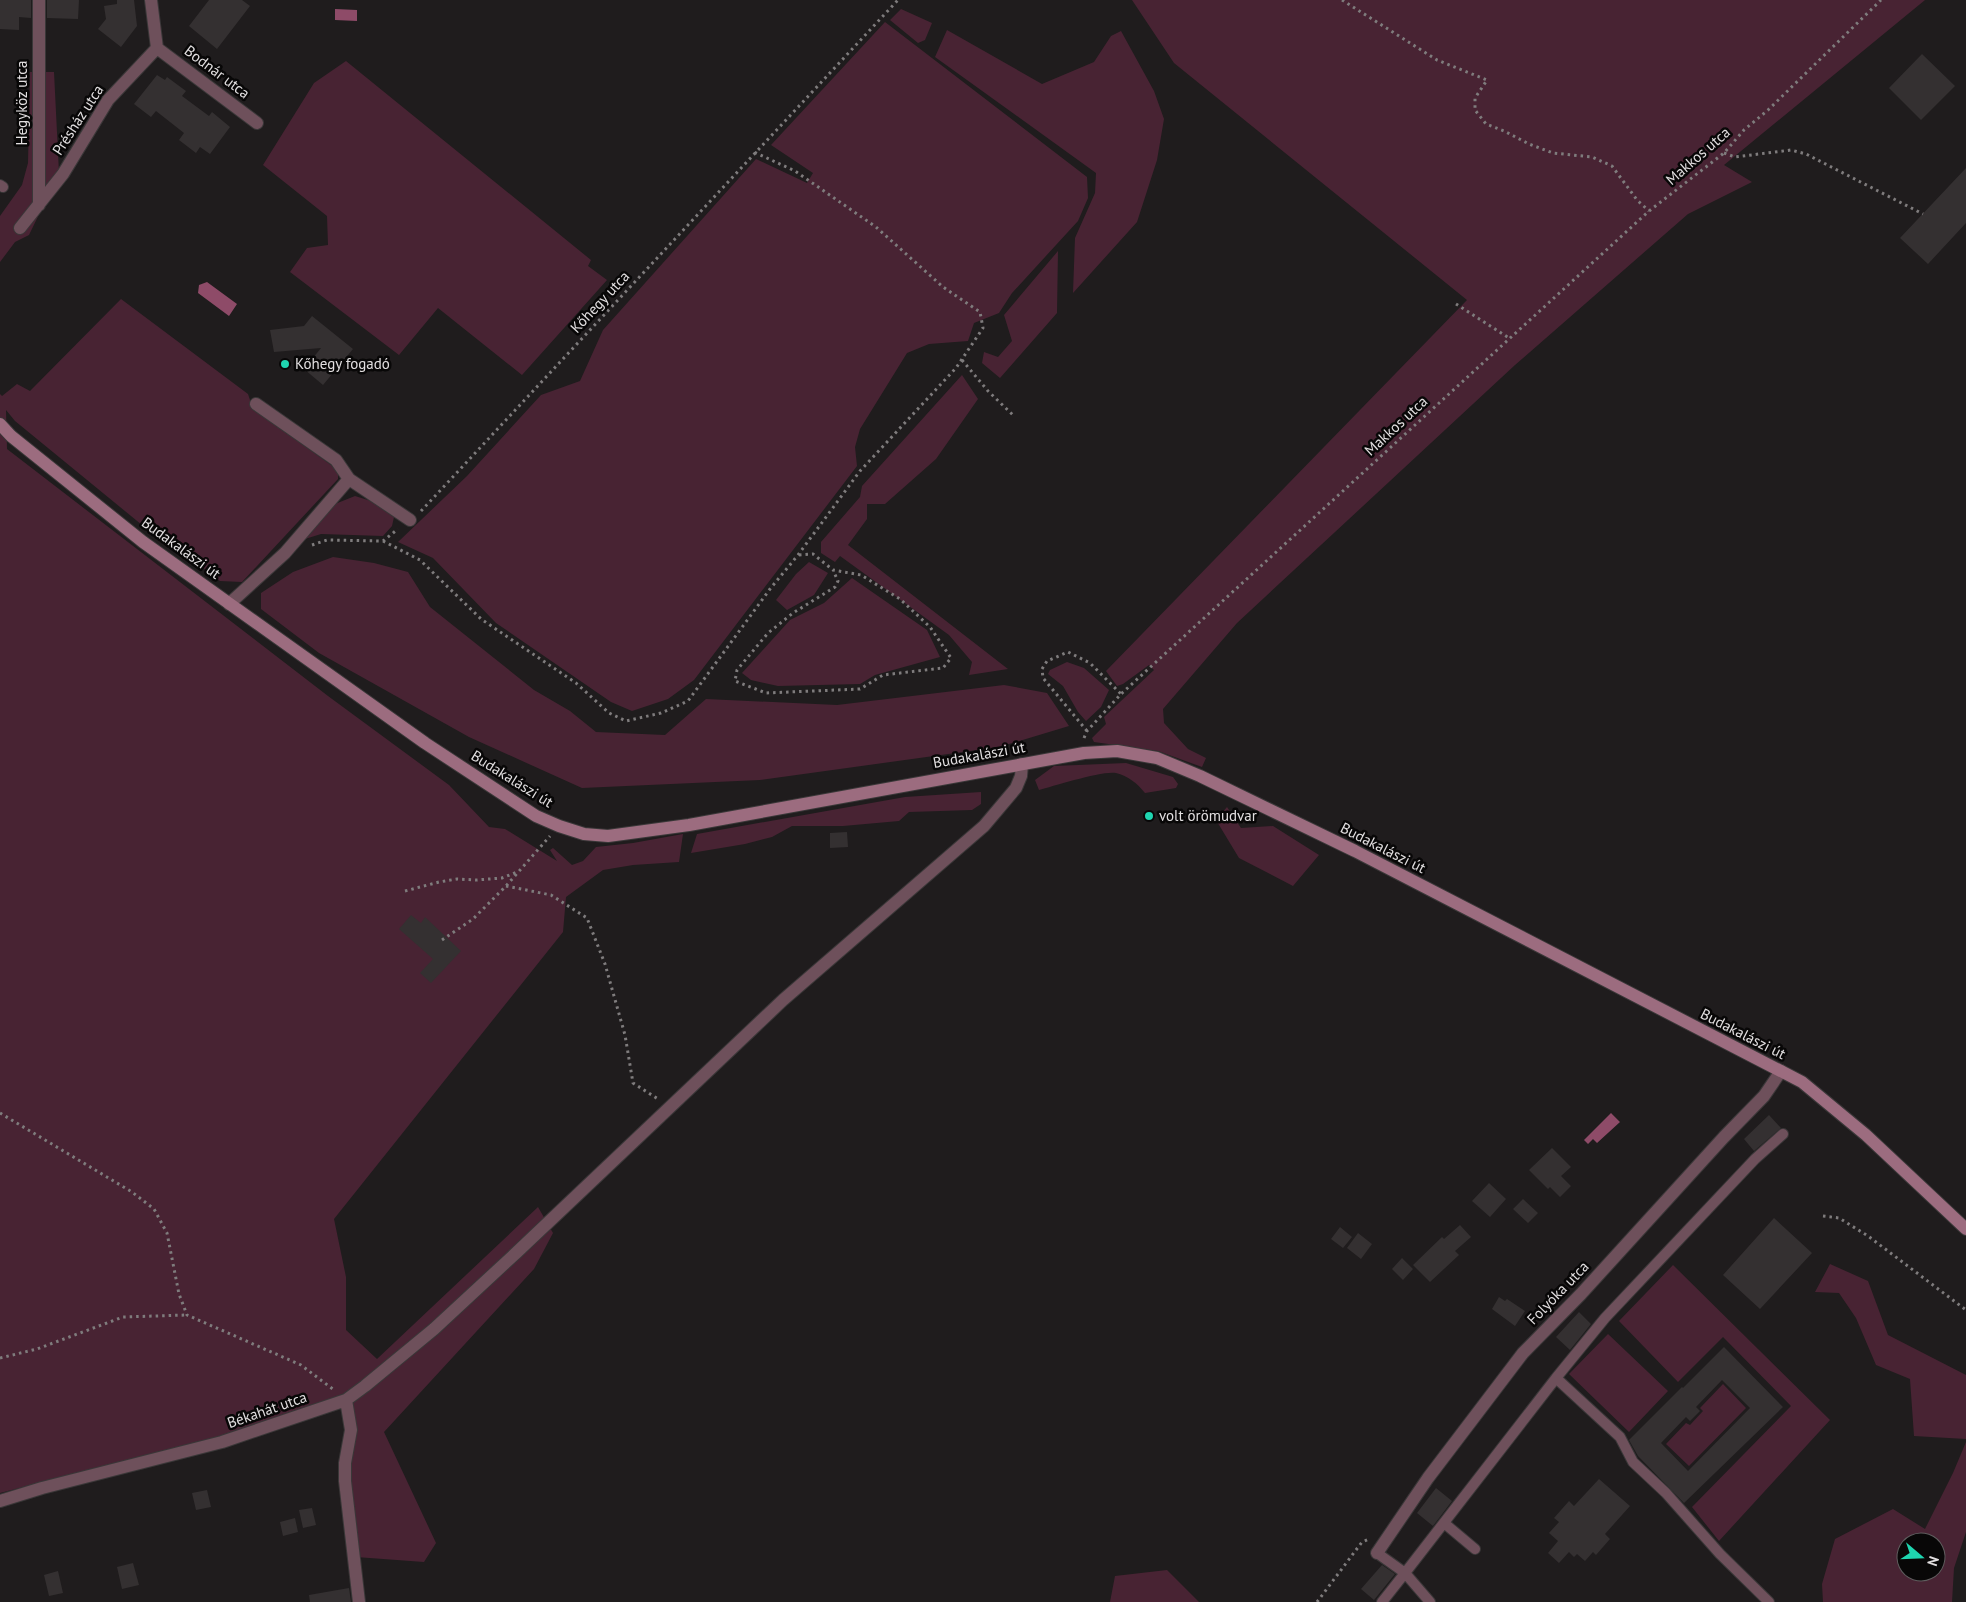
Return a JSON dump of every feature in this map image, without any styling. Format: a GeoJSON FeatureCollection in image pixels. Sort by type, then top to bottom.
{"type":"FeatureCollection","features":[{"type":"Feature","properties":{"kind":"main road","name":"Budakalászi út"},"geometry":{"type":"LineString","coordinates":[[0,424],[11,436],[143,542],[425,743],[536,816],[559,826],[584,834],[608,836],[690,825],[1084,753],[1117,752],[1157,758],[1200,776],[1364,856],[1802,1082],[1866,1135],[1966,1229]]}},
{"type":"Feature","properties":{"kind":"street","name":"Hegyköz utca"},"geometry":{"type":"LineString","coordinates":[[38,205],[39,0]]}},
{"type":"Feature","properties":{"kind":"street"},"geometry":{"type":"LineString","coordinates":[[151,0],[157,48]]}},
{"type":"Feature","properties":{"kind":"street","name":"Présház utca"},"geometry":{"type":"LineString","coordinates":[[20,228],[63,174],[108,100],[157,48]]}},
{"type":"Feature","properties":{"kind":"street","name":"Bodnár utca"},"geometry":{"type":"LineString","coordinates":[[157,48],[257,123]]}},
{"type":"Feature","properties":{"kind":"street"},"geometry":{"type":"LineString","coordinates":[[256,404],[336,460],[349,479],[410,520]]}},
{"type":"Feature","properties":{"kind":"street"},"geometry":{"type":"LineString","coordinates":[[230,604],[285,553],[349,479]]}},
{"type":"Feature","properties":{"kind":"street","name":"Békahát utca"},"geometry":{"type":"LineString","coordinates":[[0,1501],[42,1488],[194,1451],[346,1400],[378,1377],[434,1329],[783,1000],[984,826],[1016,788],[1021,776],[1022,764]]}},
{"type":"Feature","properties":{"kind":"street","name":"Folyóka utca"},"geometry":{"type":"LineString","coordinates":[[1377,1553],[1428,1478],[1523,1353],[1581,1294],[1724,1137],[1764,1096],[1781,1071]]}},
{"type":"Feature","properties":{"kind":"street"},"geometry":{"type":"LineString","coordinates":[[346,1400],[351,1430],[345,1463],[345,1481],[359,1602]]}},
{"type":"Feature","properties":{"kind":"lane"},"geometry":{"type":"LineString","coordinates":[[1382,1602],[1556,1378],[1612,1311],[1755,1160],[1784,1134]]}},
{"type":"Feature","properties":{"kind":"lane"},"geometry":{"type":"LineString","coordinates":[[1556,1378],[1620,1437],[1633,1462],[1666,1493],[1720,1554],[1769,1602]]}},
{"type":"Feature","properties":{"kind":"lane"},"geometry":{"type":"LineString","coordinates":[[1444,1523],[1475,1549]]}},
{"type":"Feature","properties":{"kind":"lane"},"geometry":{"type":"LineString","coordinates":[[1377,1553],[1405,1573],[1430,1602]]}},
{"type":"Feature","properties":{"kind":"path","name":"Kőhegy utca"},"geometry":{"type":"LineString","coordinates":[[383,541],[424,509],[754,152],[898,0]]}},
{"type":"Feature","properties":{"kind":"path"},"geometry":{"type":"LineString","coordinates":[[1342,0],[1437,60],[1487,80],[1475,98],[1475,110],[1486,124],[1504,130],[1529,144],[1553,153],[1592,157],[1612,166],[1637,200],[1649,212]]}},
{"type":"Feature","properties":{"kind":"path","name":"Makkos utca"},"geometry":{"type":"LineString","coordinates":[[1087,731],[1121,694],[1509,338],[1649,212],[1724,153],[1744,130],[1768,110],[1881,0]]}},
{"type":"Feature","properties":{"kind":"path"},"geometry":{"type":"LineString","coordinates":[[1724,153],[1734,157],[1791,150],[1806,154],[1922,214]]}},
{"type":"Feature","properties":{"kind":"path"},"geometry":{"type":"LineString","coordinates":[[310,545],[327,540],[383,541],[420,560],[481,619],[576,683],[609,714],[626,721],[661,713],[688,701],[860,471],[962,360],[983,328],[980,312],[943,287],[876,227],[795,171],[754,152]]}},
{"type":"Feature","properties":{"kind":"path"},"geometry":{"type":"LineString","coordinates":[[1456,304],[1509,338]]}},
{"type":"Feature","properties":{"kind":"path"},"geometry":{"type":"LineString","coordinates":[[962,360],[1014,418]]}},
{"type":"Feature","properties":{"kind":"path"},"geometry":{"type":"LineString","coordinates":[[798,555],[813,554],[833,570],[838,581],[835,587],[793,613],[768,633],[737,670],[735,682],[766,693],[860,689],[883,675],[943,668],[951,658],[930,626],[900,599],[861,575],[833,570]]}},
{"type":"Feature","properties":{"kind":"path"},"geometry":{"type":"LineString","coordinates":[[1084,753],[1083,744],[1087,731],[1044,678],[1042,669],[1048,661],[1068,652],[1090,663],[1121,694]]}},
{"type":"Feature","properties":{"kind":"path"},"geometry":{"type":"LineString","coordinates":[[442,940],[473,919],[520,871],[559,826]]}},
{"type":"Feature","properties":{"kind":"path"},"geometry":{"type":"LineString","coordinates":[[405,891],[457,879],[502,878],[520,871]]}},
{"type":"Feature","properties":{"kind":"path"},"geometry":{"type":"LineString","coordinates":[[506,886],[551,895],[587,918],[605,964],[625,1035],[633,1083],[670,1108]]}},
{"type":"Feature","properties":{"kind":"path"},"geometry":{"type":"LineString","coordinates":[[0,1113],[132,1192],[154,1209],[167,1233],[179,1294],[187,1315]]}},
{"type":"Feature","properties":{"kind":"path"},"geometry":{"type":"LineString","coordinates":[[1823,1216],[1839,1218],[1868,1236],[1966,1310]]}},
{"type":"Feature","properties":{"kind":"path"},"geometry":{"type":"LineString","coordinates":[[0,1358],[37,1349],[123,1317],[187,1315],[300,1365],[346,1400]]}},
{"type":"Feature","properties":{"kind":"path"},"geometry":{"type":"LineString","coordinates":[[1316,1602],[1362,1542],[1393,1530]]}},
{"type":"Feature","properties":{"kind":"shaded area"},"geometry":{"type":"Polygon","coordinates":[[[1132,0],[1925,0],[1724,165],[1752,182],[1688,214],[1515,365],[1237,623],[1163,709],[1164,723],[1188,749],[1206,758],[1202,767],[1158,751],[1094,742],[1092,738],[1106,724],[1104,717],[1154,670],[1149,665],[1123,684],[1117,686],[1106,671],[1467,300],[1174,63],[1132,0]]]}},
{"type":"Feature","properties":{"kind":"shaded area"},"geometry":{"type":"Polygon","coordinates":[[[335,9],[357,10],[357,21],[335,20],[335,9]]]}},
{"type":"Feature","properties":{"kind":"shaded area"},"geometry":{"type":"Polygon","coordinates":[[[901,9],[932,23],[925,40],[918,43],[890,20],[901,9]]]}},
{"type":"Feature","properties":{"kind":"shaded area"},"geometry":{"type":"Polygon","coordinates":[[[885,22],[1087,177],[1088,198],[1078,221],[1012,293],[999,313],[974,323],[968,341],[929,344],[907,353],[860,429],[855,447],[857,466],[694,680],[668,699],[632,711],[611,702],[496,623],[433,558],[398,542],[467,476],[541,395],[580,381],[603,330],[756,159],[807,183],[813,173],[771,145],[885,22]]]}},
{"type":"Feature","properties":{"kind":"shaded area"},"geometry":{"type":"Polygon","coordinates":[[[947,30],[1042,84],[1094,62],[1111,36],[1121,31],[1154,91],[1164,119],[1157,160],[1137,222],[1073,293],[1075,238],[1095,193],[1096,173],[935,57],[947,30]]]}},
{"type":"Feature","properties":{"kind":"shaded area"},"geometry":{"type":"Polygon","coordinates":[[[346,61],[591,260],[588,266],[607,280],[522,375],[438,308],[399,355],[290,272],[307,248],[328,245],[327,216],[263,165],[314,83],[346,61]]]}},
{"type":"Feature","properties":{"kind":"shaded area"},"geometry":{"type":"Polygon","coordinates":[[[30,72],[54,72],[59,173],[29,235],[15,242],[0,262],[0,216],[22,185],[28,163],[30,72]]]}},
{"type":"Feature","properties":{"kind":"shaded area"},"geometry":{"type":"Polygon","coordinates":[[[1058,251],[1057,313],[1000,378],[982,363],[984,352],[998,357],[1012,341],[1004,315],[1058,251]]]}},
{"type":"Feature","properties":{"kind":"shaded area"},"geometry":{"type":"Polygon","coordinates":[[[207,282],[237,304],[229,316],[198,293],[199,285],[207,282]]]}},
{"type":"Feature","properties":{"kind":"shaded area"},"geometry":{"type":"Polygon","coordinates":[[[121,299],[248,394],[253,409],[338,470],[338,479],[242,582],[220,581],[182,552],[167,537],[153,534],[15,421],[6,410],[7,449],[328,696],[449,785],[489,827],[505,829],[557,861],[550,850],[553,848],[572,865],[583,861],[596,847],[633,843],[683,834],[679,862],[633,865],[603,870],[566,897],[563,932],[334,1219],[346,1277],[346,1330],[377,1359],[538,1207],[553,1233],[534,1269],[384,1432],[436,1543],[424,1562],[356,1557],[346,1400],[295,1418],[0,1493],[0,394],[2,396],[17,384],[30,391],[121,299]]]}},
{"type":"Feature","properties":{"kind":"shaded area"},"geometry":{"type":"Polygon","coordinates":[[[962,375],[978,399],[936,459],[885,504],[867,504],[867,519],[848,545],[1008,669],[969,675],[972,662],[949,635],[840,556],[835,562],[821,553],[821,542],[860,497],[862,486],[962,375]]]}},
{"type":"Feature","properties":{"kind":"shaded area"},"geometry":{"type":"Polygon","coordinates":[[[355,496],[371,501],[394,517],[392,526],[383,536],[321,534],[305,539],[335,504],[355,496]]]}},
{"type":"Feature","properties":{"kind":"shaded area"},"geometry":{"type":"Polygon","coordinates":[[[333,557],[374,563],[408,572],[430,607],[534,690],[570,711],[596,732],[665,735],[706,699],[837,705],[1004,685],[1047,693],[1069,726],[999,747],[760,780],[582,788],[469,737],[319,653],[261,609],[261,593],[293,572],[333,557]]]}},
{"type":"Feature","properties":{"kind":"shaded area"},"geometry":{"type":"Polygon","coordinates":[[[809,562],[828,573],[814,595],[787,610],[776,600],[796,574],[809,562]]]}},
{"type":"Feature","properties":{"kind":"shaded area"},"geometry":{"type":"Polygon","coordinates":[[[852,578],[927,630],[940,657],[875,675],[860,684],[778,686],[751,680],[742,673],[790,620],[824,603],[852,578]]]}},
{"type":"Feature","properties":{"kind":"shaded area"},"geometry":{"type":"Polygon","coordinates":[[[1067,662],[1084,668],[1109,690],[1101,707],[1086,721],[1078,712],[1063,686],[1048,674],[1050,670],[1067,662]]]}},
{"type":"Feature","properties":{"kind":"shaded area"},"geometry":{"type":"Polygon","coordinates":[[[1126,763],[1173,777],[1178,784],[1176,788],[1145,793],[1132,780],[1116,773],[1090,776],[1039,790],[1035,780],[1054,766],[1126,763]]]}},
{"type":"Feature","properties":{"kind":"shaded area"},"geometry":{"type":"Polygon","coordinates":[[[981,792],[981,804],[972,810],[909,812],[899,821],[843,826],[792,826],[772,837],[745,844],[691,853],[697,834],[905,797],[981,792]]]}},
{"type":"Feature","properties":{"kind":"shaded area"},"geometry":{"type":"Polygon","coordinates":[[[1227,807],[1241,828],[1273,826],[1319,855],[1293,886],[1239,858],[1216,820],[1227,807]]]}},
{"type":"Feature","properties":{"kind":"shaded area"},"geometry":{"type":"Polygon","coordinates":[[[1611,1113],[1620,1122],[1597,1143],[1593,1139],[1588,1144],[1584,1140],[1611,1113]]]}},
{"type":"Feature","properties":{"kind":"shaded area"},"geometry":{"type":"Polygon","coordinates":[[[1830,1264],[1868,1281],[1888,1335],[1966,1375],[1966,1439],[1914,1436],[1910,1379],[1876,1365],[1856,1318],[1839,1293],[1815,1292],[1830,1264]]]}},
{"type":"Feature","properties":{"kind":"shaded area"},"geometry":{"type":"Polygon","coordinates":[[[1673,1265],[1830,1420],[1719,1541],[1692,1507],[1791,1406],[1723,1337],[1678,1382],[1619,1321],[1673,1265]]]}},
{"type":"Feature","properties":{"kind":"shaded area"},"geometry":{"type":"Polygon","coordinates":[[[1608,1334],[1668,1391],[1629,1432],[1569,1374],[1608,1334]]]}},
{"type":"Feature","properties":{"kind":"shaded area"},"geometry":{"type":"Polygon","coordinates":[[[1723,1384],[1746,1408],[1689,1466],[1666,1444],[1686,1423],[1690,1425],[1703,1411],[1700,1408],[1723,1384]]]}},
{"type":"Feature","properties":{"kind":"shaded area"},"geometry":{"type":"Polygon","coordinates":[[[1966,1442],[1966,1532],[1954,1568],[1952,1602],[1823,1602],[1822,1584],[1835,1539],[1893,1509],[1925,1529],[1966,1442]]]}},
{"type":"Feature","properties":{"kind":"shaded area"},"geometry":{"type":"Polygon","coordinates":[[[1167,1570],[1199,1602],[1110,1602],[1115,1576],[1167,1570]]]}},
{"type":"Feature","properties":{"kind":"building"},"geometry":{"type":"Polygon","coordinates":[[[0,0],[31,0],[31,18],[19,17],[19,30],[0,29],[0,0]]]}},
{"type":"Feature","properties":{"kind":"building"},"geometry":{"type":"Polygon","coordinates":[[[47,0],[79,0],[78,19],[47,18],[47,0]]]}},
{"type":"Feature","properties":{"kind":"building"},"geometry":{"type":"Polygon","coordinates":[[[117,0],[134,0],[137,26],[121,47],[98,29],[106,19],[104,6],[117,4],[117,0]]]}},
{"type":"Feature","properties":{"kind":"building"},"geometry":{"type":"Polygon","coordinates":[[[209,0],[242,0],[250,6],[217,49],[189,26],[209,0]]]}},
{"type":"Feature","properties":{"kind":"building"},"geometry":{"type":"Polygon","coordinates":[[[1922,54],[1955,86],[1921,120],[1889,88],[1922,54]]]}},
{"type":"Feature","properties":{"kind":"building"},"geometry":{"type":"Polygon","coordinates":[[[157,75],[165,80],[167,77],[186,91],[182,96],[209,116],[212,112],[230,127],[210,154],[200,147],[196,153],[179,140],[184,133],[156,111],[151,117],[134,104],[157,75]]]}},
{"type":"Feature","properties":{"kind":"building"},"geometry":{"type":"Polygon","coordinates":[[[1966,168],[1966,223],[1928,264],[1900,238],[1966,168]]]}},
{"type":"Feature","properties":{"kind":"building"},"geometry":{"type":"Polygon","coordinates":[[[312,316],[353,349],[323,385],[304,369],[321,348],[274,352],[270,330],[304,326],[312,316]]]}},
{"type":"Feature","properties":{"kind":"building"},"geometry":{"type":"Polygon","coordinates":[[[847,832],[848,847],[830,848],[830,833],[847,832]]]}},
{"type":"Feature","properties":{"kind":"building"},"geometry":{"type":"Polygon","coordinates":[[[411,915],[421,923],[425,917],[461,951],[431,983],[420,973],[433,959],[399,929],[411,915]]]}},
{"type":"Feature","properties":{"kind":"building"},"geometry":{"type":"Polygon","coordinates":[[[1769,1115],[1781,1128],[1754,1151],[1744,1139],[1769,1115]]]}},
{"type":"Feature","properties":{"kind":"building"},"geometry":{"type":"Polygon","coordinates":[[[1552,1148],[1571,1167],[1561,1176],[1571,1186],[1560,1197],[1550,1187],[1548,1189],[1529,1170],[1552,1148]]]}},
{"type":"Feature","properties":{"kind":"building"},"geometry":{"type":"Polygon","coordinates":[[[1489,1183],[1506,1199],[1490,1217],[1472,1201],[1489,1183]]]}},
{"type":"Feature","properties":{"kind":"building"},"geometry":{"type":"Polygon","coordinates":[[[1523,1199],[1538,1213],[1528,1223],[1513,1209],[1523,1199]]]}},
{"type":"Feature","properties":{"kind":"building"},"geometry":{"type":"Polygon","coordinates":[[[1774,1218],[1812,1253],[1760,1309],[1723,1275],[1774,1218]]]}},
{"type":"Feature","properties":{"kind":"building"},"geometry":{"type":"Polygon","coordinates":[[[1460,1225],[1471,1237],[1455,1251],[1459,1255],[1430,1282],[1413,1265],[1442,1237],[1444,1239],[1460,1225]]]}},
{"type":"Feature","properties":{"kind":"building"},"geometry":{"type":"Polygon","coordinates":[[[1340,1227],[1352,1237],[1343,1248],[1331,1239],[1340,1227]]]}},
{"type":"Feature","properties":{"kind":"building"},"geometry":{"type":"Polygon","coordinates":[[[1358,1233],[1372,1244],[1361,1259],[1347,1248],[1358,1233]]]}},
{"type":"Feature","properties":{"kind":"building"},"geometry":{"type":"Polygon","coordinates":[[[1402,1258],[1413,1269],[1403,1280],[1392,1269],[1402,1258]]]}},
{"type":"Feature","properties":{"kind":"building"},"geometry":{"type":"Polygon","coordinates":[[[1499,1297],[1505,1301],[1507,1299],[1525,1311],[1515,1326],[1492,1309],[1499,1297]]]}},
{"type":"Feature","properties":{"kind":"building"},"geometry":{"type":"Polygon","coordinates":[[[1579,1312],[1591,1324],[1570,1350],[1556,1337],[1579,1312]]]}},
{"type":"Feature","properties":{"kind":"building"},"geometry":{"type":"Polygon","coordinates":[[[1724,1347],[1783,1407],[1684,1503],[1638,1456],[1629,1440],[1724,1347]],[[1722,1380],[1696,1407],[1700,1411],[1690,1421],[1686,1417],[1661,1443],[1688,1471],[1750,1408],[1722,1380]]]}},
{"type":"Feature","properties":{"kind":"building"},"geometry":{"type":"Polygon","coordinates":[[[1599,1479],[1630,1506],[1605,1534],[1610,1539],[1596,1555],[1593,1552],[1585,1561],[1577,1554],[1574,1557],[1569,1552],[1559,1563],[1548,1553],[1558,1541],[1549,1533],[1559,1522],[1554,1518],[1569,1501],[1574,1506],[1599,1479]]]}},
{"type":"Feature","properties":{"kind":"building"},"geometry":{"type":"Polygon","coordinates":[[[1436,1488],[1452,1501],[1433,1526],[1417,1513],[1436,1488]]]}},
{"type":"Feature","properties":{"kind":"building"},"geometry":{"type":"Polygon","coordinates":[[[207,1490],[211,1507],[196,1510],[192,1493],[207,1490]]]}},
{"type":"Feature","properties":{"kind":"building"},"geometry":{"type":"Polygon","coordinates":[[[312,1508],[316,1525],[303,1528],[299,1510],[312,1508]]]}},
{"type":"Feature","properties":{"kind":"building"},"geometry":{"type":"Polygon","coordinates":[[[295,1518],[298,1532],[283,1536],[280,1522],[295,1518]]]}},
{"type":"Feature","properties":{"kind":"building"},"geometry":{"type":"Polygon","coordinates":[[[133,1563],[139,1585],[122,1589],[117,1567],[133,1563]]]}},
{"type":"Feature","properties":{"kind":"building"},"geometry":{"type":"Polygon","coordinates":[[[1382,1565],[1395,1574],[1374,1600],[1361,1589],[1382,1565]]]}},
{"type":"Feature","properties":{"kind":"building"},"geometry":{"type":"Polygon","coordinates":[[[58,1571],[63,1593],[49,1596],[44,1575],[58,1571]]]}},
{"type":"Feature","properties":{"kind":"building"},"geometry":{"type":"Polygon","coordinates":[[[349,1588],[351,1602],[310,1602],[309,1595],[349,1588]]]}},
{"type":"Feature","properties":{"kind":"place","name":"Kőhegy fogadó"},"geometry":{"type":"Point","coordinates":[285,364]}},
{"type":"Feature","properties":{"kind":"place","name":"volt örömudvar"},"geometry":{"type":"Point","coordinates":[1149,816]}}]}
